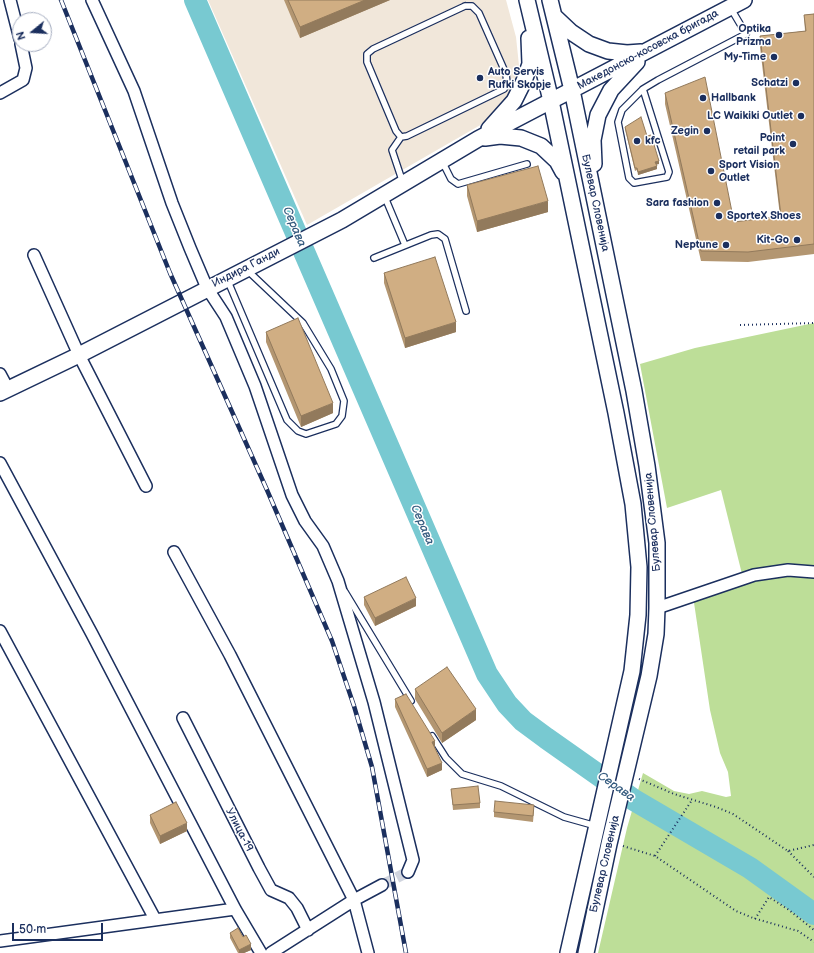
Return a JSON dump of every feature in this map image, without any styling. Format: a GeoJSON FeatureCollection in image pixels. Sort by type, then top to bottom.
{"type":"FeatureCollection","features":[{"type":"Feature","properties":{"kind":"street"},"geometry":{"type":"LineString","coordinates":[[10,0],[13,12]]}},
{"type":"Feature","properties":{"kind":"street"},"geometry":{"type":"LineString","coordinates":[[92,0],[134,91],[172,203],[207,288],[226,317],[255,386],[292,495],[305,521],[323,546],[338,581],[374,702],[413,860],[408,872]]}},
{"type":"Feature","properties":{"kind":"street"},"geometry":{"type":"LineString","coordinates":[[478,139],[514,102],[530,64],[530,43],[526,18],[526,0]]}},
{"type":"Feature","properties":{"kind":"street","name":"Булевар Словенија"},"geometry":{"type":"LineString","coordinates":[[526,0],[551,101],[616,413],[633,504],[639,567],[638,615],[632,671],[568,953]]}},
{"type":"Feature","properties":{"kind":"street","name":"Булевар Словенија"},"geometry":{"type":"LineString","coordinates":[[550,0],[572,90],[648,466],[657,543],[656,634],[649,676],[611,837],[586,953]]}},
{"type":"Feature","properties":{"kind":"street","name":"Македонско-косовска бригада"},"geometry":{"type":"LineString","coordinates":[[551,101],[744,0]]}},
{"type":"Feature","properties":{"kind":"street"},"geometry":{"type":"LineString","coordinates":[[554,16],[571,32],[589,44],[608,51],[628,53],[647,51]]}},
{"type":"Feature","properties":{"kind":"street"},"geometry":{"type":"LineString","coordinates":[[594,197],[593,140],[598,115],[611,90],[647,51]]}},
{"type":"Feature","properties":{"kind":"street"},"geometry":{"type":"LineString","coordinates":[[0,93],[23,80],[26,68],[23,52]]}},
{"type":"Feature","properties":{"kind":"street","name":"Индира Ганди"},"geometry":{"type":"LineString","coordinates":[[4,391],[79,355],[314,234],[384,195],[478,139],[551,101]]}},
{"type":"Feature","properties":{"kind":"street"},"geometry":{"type":"LineString","coordinates":[[478,139],[500,136],[521,138],[541,146],[557,161],[568,180]]}},
{"type":"Feature","properties":{"kind":"street"},"geometry":{"type":"LineString","coordinates":[[34,255],[79,355],[146,486]]}},
{"type":"Feature","properties":{"kind":"street"},"geometry":{"type":"LineString","coordinates":[[0,374],[4,391]]}},
{"type":"Feature","properties":{"kind":"street"},"geometry":{"type":"LineString","coordinates":[[0,463],[92,634],[235,909],[261,953]]}},
{"type":"Feature","properties":{"kind":"street"},"geometry":{"type":"LineString","coordinates":[[174,552],[230,655],[354,900],[368,953]]}},
{"type":"Feature","properties":{"kind":"street"},"geometry":{"type":"LineString","coordinates":[[657,608],[759,574],[788,570],[814,572]]}},
{"type":"Feature","properties":{"kind":"street"},"geometry":{"type":"LineString","coordinates":[[0,631],[155,919]]}},
{"type":"Feature","properties":{"kind":"street","name":"Улица-19"},"geometry":{"type":"LineString","coordinates":[[183,718],[258,868],[271,890],[289,898],[308,930]]}},
{"type":"Feature","properties":{"kind":"street"},"geometry":{"type":"LineString","coordinates":[[271,953],[354,900],[382,885]]}},
{"type":"Feature","properties":{"kind":"street"},"geometry":{"type":"LineString","coordinates":[[0,941],[235,909]]}},
{"type":"Feature","properties":{"kind":"lane"},"geometry":{"type":"LineString","coordinates":[[401,137],[396,131],[367,62],[367,54],[372,49],[465,6],[472,6],[479,13],[506,74],[507,83],[504,88],[497,92],[407,136],[401,137],[392,150],[403,183]]}},
{"type":"Feature","properties":{"kind":"lane"},"geometry":{"type":"LineString","coordinates":[[643,89],[669,172],[667,177],[634,183],[629,178],[618,122],[622,110],[643,89],[685,64],[746,34],[730,7]]}},
{"type":"Feature","properties":{"kind":"lane"},"geometry":{"type":"LineString","coordinates":[[442,161],[451,179],[458,184],[527,164]]}},
{"type":"Feature","properties":{"kind":"lane"},"geometry":{"type":"LineString","coordinates":[[384,195],[405,245]]}},
{"type":"Feature","properties":{"kind":"lane"},"geometry":{"type":"LineString","coordinates":[[374,258],[431,235],[438,234],[445,239],[466,311]]}},
{"type":"Feature","properties":{"kind":"lane"},"geometry":{"type":"LineString","coordinates":[[227,278],[287,420],[298,431],[306,434],[336,424],[342,416],[344,401],[331,369],[303,323],[246,269]]}},
{"type":"Feature","properties":{"kind":"lane"},"geometry":{"type":"LineString","coordinates":[[338,581],[413,704]]}},
{"type":"Feature","properties":{"kind":"lane"},"geometry":{"type":"LineString","coordinates":[[429,731],[446,758],[462,774],[501,786],[564,817],[596,826]]}},
{"type":"Feature","properties":{"kind":"path"},"geometry":{"type":"LineString","coordinates":[[740,325],[814,323]]}},
{"type":"Feature","properties":{"kind":"path"},"geometry":{"type":"LineString","coordinates":[[627,774],[651,785],[732,814],[788,851],[814,877]]}},
{"type":"Feature","properties":{"kind":"path"},"geometry":{"type":"LineString","coordinates":[[655,856],[692,800]]}},
{"type":"Feature","properties":{"kind":"path"},"geometry":{"type":"LineString","coordinates":[[611,837],[655,856],[713,897],[736,911],[755,919],[798,931],[814,942]]}},
{"type":"Feature","properties":{"kind":"path"},"geometry":{"type":"LineString","coordinates":[[788,851],[814,845]]}},
{"type":"Feature","properties":{"kind":"path"},"geometry":{"type":"LineString","coordinates":[[755,919],[769,897],[789,910],[814,930]]}},
{"type":"Feature","properties":{"kind":"shaded area"},"geometry":{"type":"Polygon","coordinates":[[[208,0],[506,0],[516,37],[520,75],[516,91],[496,116],[307,225],[208,0]]]}},
{"type":"Feature","properties":{"kind":"green space"},"geometry":{"type":"Polygon","coordinates":[[[814,323],[814,953],[598,953],[627,828],[643,773],[674,791],[689,794],[702,791],[726,797],[731,796],[728,772],[720,753],[710,710],[693,596],[743,578],[721,490],[667,508],[640,364],[695,348],[814,323]]]}},
{"type":"Feature","properties":{"kind":"building"},"geometry":{"type":"Polygon","coordinates":[[[288,0],[365,0],[300,27],[288,0]]]}},
{"type":"Feature","properties":{"kind":"building","name":"Point retail park"},"geometry":{"type":"Polygon","coordinates":[[[814,14],[814,244],[748,252],[701,251],[665,93],[705,77],[734,222],[781,216],[760,36],[806,31],[804,15],[814,14]]]}},
{"type":"Feature","properties":{"kind":"building"},"geometry":{"type":"Polygon","coordinates":[[[641,117],[647,136],[651,135],[659,161],[655,162],[657,166],[638,172],[637,168],[635,168],[625,127],[641,117]]]}},
{"type":"Feature","properties":{"kind":"building"},"geometry":{"type":"Polygon","coordinates":[[[538,166],[548,201],[477,221],[467,185],[538,166]]]}},
{"type":"Feature","properties":{"kind":"building"},"geometry":{"type":"Polygon","coordinates":[[[435,257],[456,322],[405,338],[384,273],[435,257]]]}},
{"type":"Feature","properties":{"kind":"building"},"geometry":{"type":"Polygon","coordinates":[[[298,318],[333,403],[301,416],[266,332],[298,318]]]}},
{"type":"Feature","properties":{"kind":"building"},"geometry":{"type":"Polygon","coordinates":[[[406,577],[416,598],[375,618],[364,597],[406,577]]]}},
{"type":"Feature","properties":{"kind":"building"},"geometry":{"type":"Polygon","coordinates":[[[447,667],[476,709],[442,733],[415,689],[447,667]]]}},
{"type":"Feature","properties":{"kind":"building"},"geometry":{"type":"Polygon","coordinates":[[[406,694],[435,741],[432,742],[442,763],[427,769],[395,699],[406,694]]]}},
{"type":"Feature","properties":{"kind":"building"},"geometry":{"type":"Polygon","coordinates":[[[478,786],[480,803],[453,805],[451,789],[478,786]]]}},
{"type":"Feature","properties":{"kind":"building"},"geometry":{"type":"Polygon","coordinates":[[[495,801],[534,805],[533,816],[494,812],[495,801]]]}},
{"type":"Feature","properties":{"kind":"building"},"geometry":{"type":"Polygon","coordinates":[[[176,802],[187,823],[160,836],[150,815],[176,802]]]}},
{"type":"Feature","properties":{"kind":"building"},"geometry":{"type":"Polygon","coordinates":[[[238,928],[243,937],[246,935],[251,944],[239,950],[230,933],[238,928]]]}},
{"type":"Feature","properties":{"kind":"waterway","name":"Серава"},"geometry":{"type":"LineString","coordinates":[[195,0],[487,674],[507,704],[523,721],[634,800],[750,868],[814,914]]}},
{"type":"Feature","properties":{"kind":"tunnel"},"geometry":{"type":"LineString","coordinates":[[382,885],[408,872]]}},
{"type":"Feature","properties":{"kind":"railway"},"geometry":{"type":"LineString","coordinates":[[61,0],[170,273],[267,490],[332,641],[354,706],[372,767],[406,953]]}},
{"type":"Feature","properties":{"kind":"place","name":"Optika Prizma"},"geometry":{"type":"Point","coordinates":[779,35]}},
{"type":"Feature","properties":{"kind":"place","name":"My-Time"},"geometry":{"type":"Point","coordinates":[774,57]}},
{"type":"Feature","properties":{"kind":"place","name":"Auto Servis Rufki Skopje"},"geometry":{"type":"Point","coordinates":[480,78]}},
{"type":"Feature","properties":{"kind":"place","name":"Schatzi"},"geometry":{"type":"Point","coordinates":[796,83]}},
{"type":"Feature","properties":{"kind":"place","name":"Hallbank"},"geometry":{"type":"Point","coordinates":[703,98]}},
{"type":"Feature","properties":{"kind":"place","name":"LC Waikiki Outlet"},"geometry":{"type":"Point","coordinates":[801,116]}},
{"type":"Feature","properties":{"kind":"place","name":"Zegin"},"geometry":{"type":"Point","coordinates":[707,131]}},
{"type":"Feature","properties":{"kind":"place","name":"kfc"},"geometry":{"type":"Point","coordinates":[637,141]}},
{"type":"Feature","properties":{"kind":"place","name":"Point retail park"},"geometry":{"type":"Point","coordinates":[793,144]}},
{"type":"Feature","properties":{"kind":"place","name":"Sport Vision Outlet"},"geometry":{"type":"Point","coordinates":[711,171]}},
{"type":"Feature","properties":{"kind":"place","name":"Sara fashion"},"geometry":{"type":"Point","coordinates":[717,203]}},
{"type":"Feature","properties":{"kind":"place","name":"SporteX Shoes"},"geometry":{"type":"Point","coordinates":[719,216]}},
{"type":"Feature","properties":{"kind":"place","name":"Kit-Go"},"geometry":{"type":"Point","coordinates":[797,240]}},
{"type":"Feature","properties":{"kind":"place","name":"Neptune"},"geometry":{"type":"Point","coordinates":[726,245]}}]}
